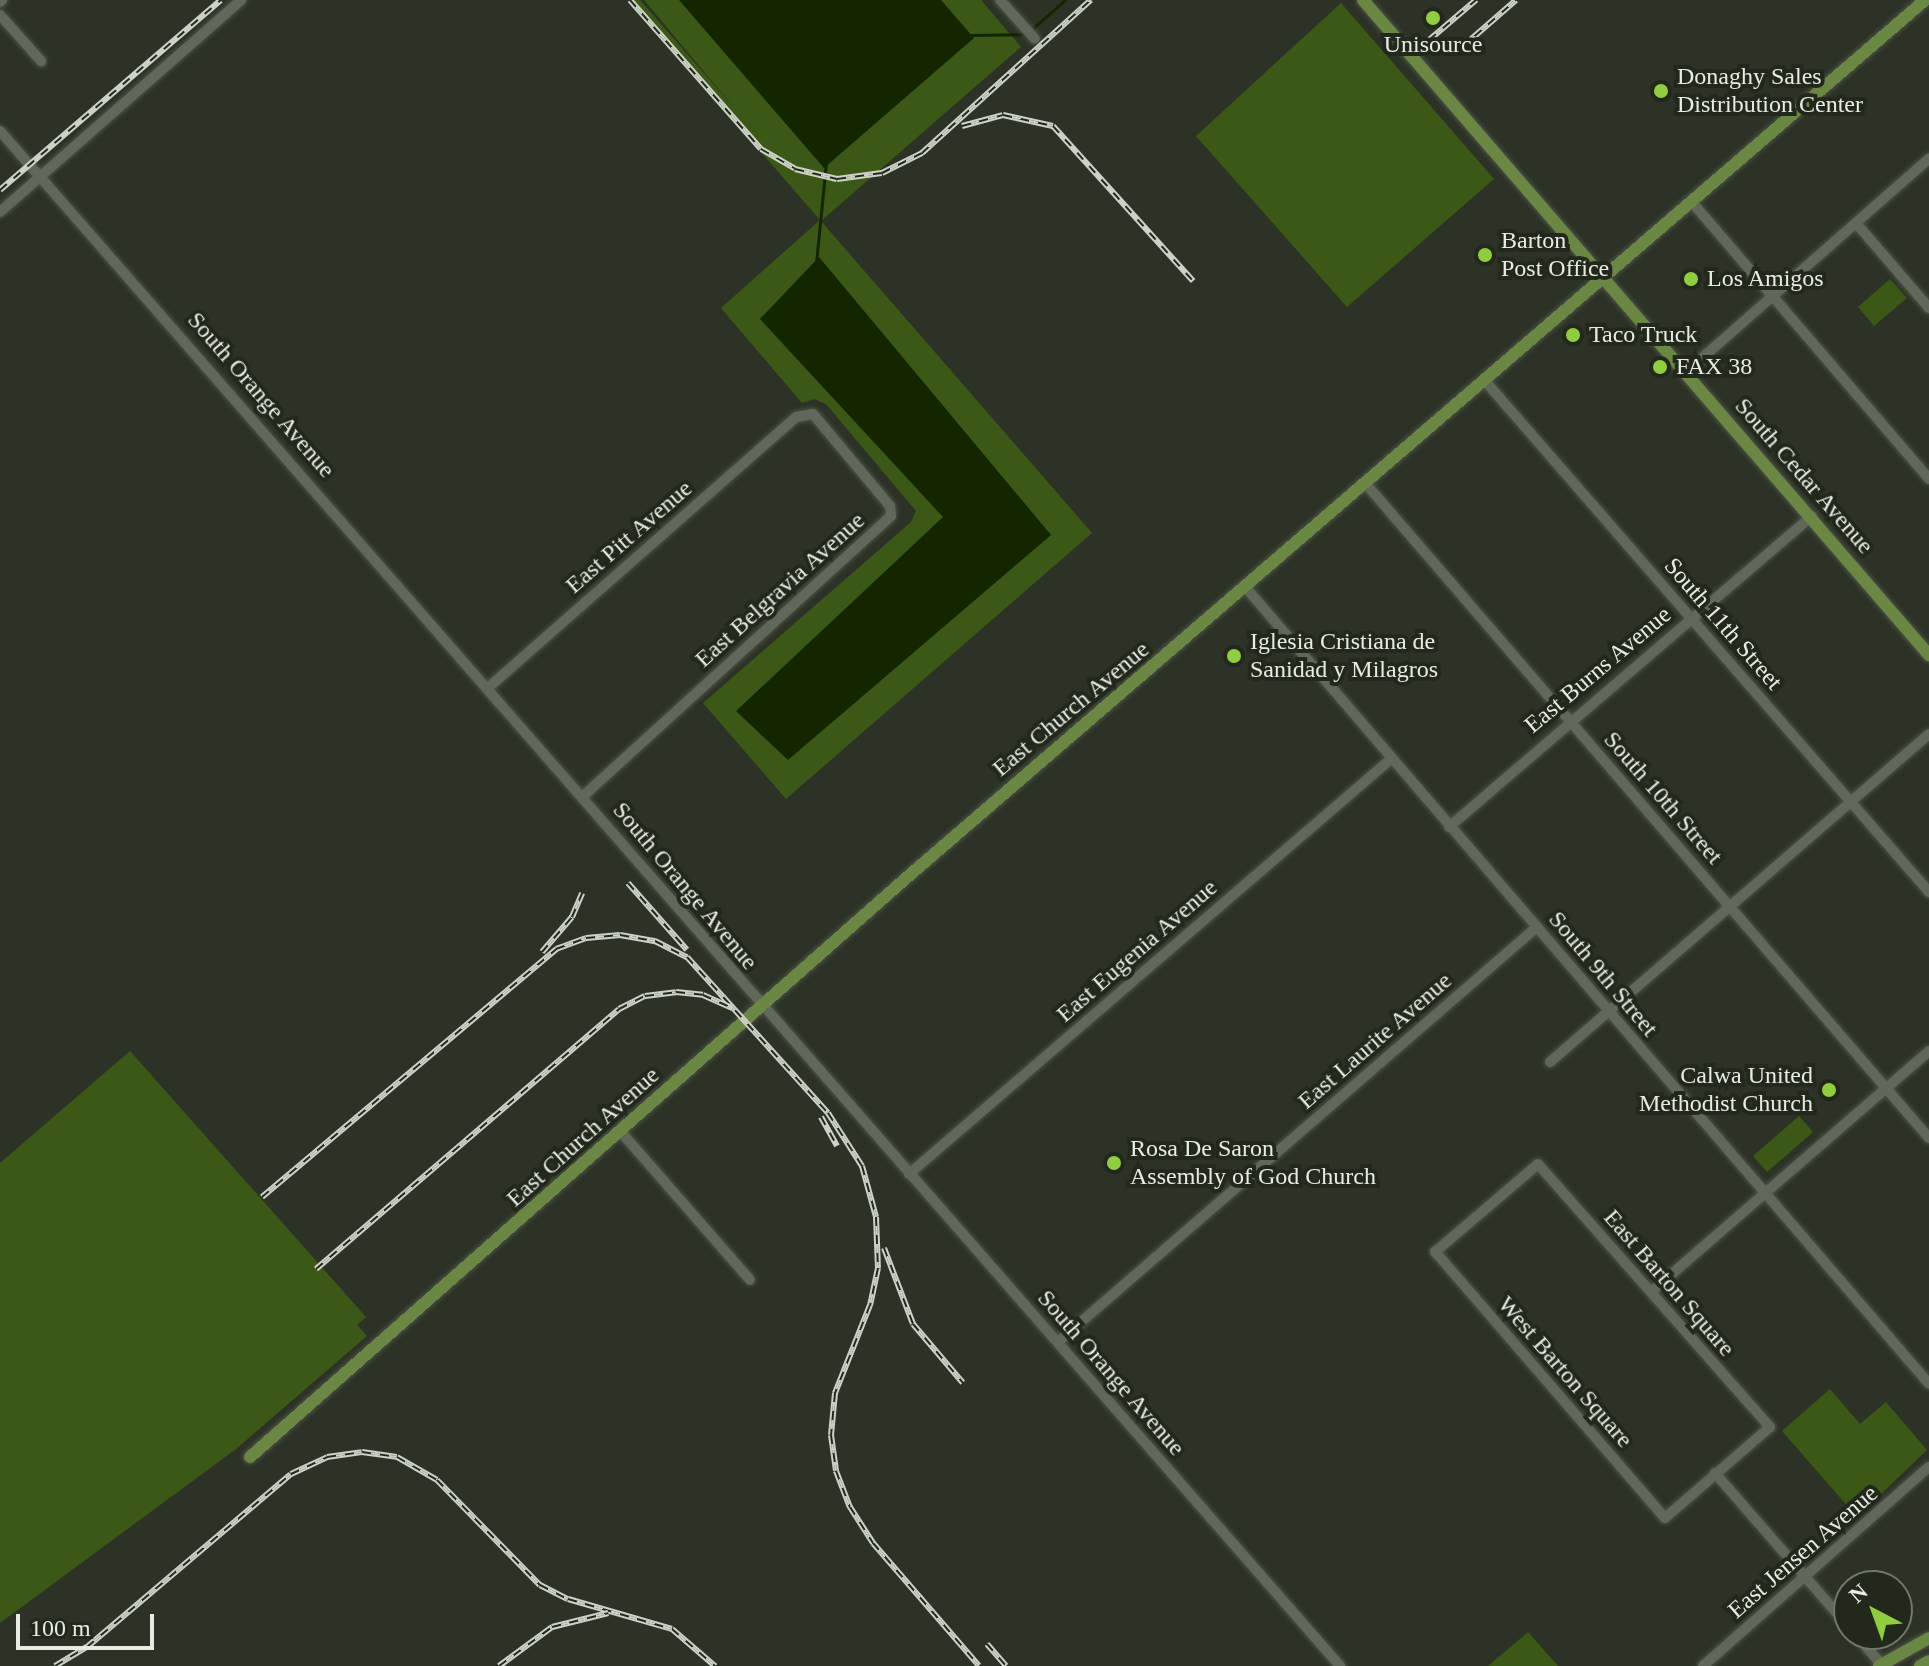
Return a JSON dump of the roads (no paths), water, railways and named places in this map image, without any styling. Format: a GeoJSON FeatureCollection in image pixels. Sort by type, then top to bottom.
{"type":"FeatureCollection","features":[{"type":"Feature","properties":{"kind":"main road","name":"South Cedar Avenue"},"geometry":{"type":"LineString","coordinates":[[1363,0],[1929,655]]}},
{"type":"Feature","properties":{"kind":"main road","name":"East Church Avenue"},"geometry":{"type":"LineString","coordinates":[[250,1457],[912,873],[1247,589],[1603,276],[1925,0]]}},
{"type":"Feature","properties":{"kind":"main road"},"geometry":{"type":"LineString","coordinates":[[1881,1666],[1929,1638]]}},
{"type":"Feature","properties":{"kind":"main road"},"geometry":{"type":"LineString","coordinates":[[1920,1666],[1929,1661]]}},
{"type":"Feature","properties":{"kind":"street"},"geometry":{"type":"LineString","coordinates":[[0,212],[241,0]]}},
{"type":"Feature","properties":{"kind":"street"},"geometry":{"type":"LineString","coordinates":[[1000,0],[1035,39]]}},
{"type":"Feature","properties":{"kind":"street"},"geometry":{"type":"LineString","coordinates":[[0,15],[41,61]]}},
{"type":"Feature","properties":{"kind":"street","name":"South Orange Avenue"},"geometry":{"type":"LineString","coordinates":[[0,131],[584,795],[761,1008],[1340,1666]]}},
{"type":"Feature","properties":{"kind":"street"},"geometry":{"type":"LineString","coordinates":[[1685,373],[1929,159]]}},
{"type":"Feature","properties":{"kind":"street"},"geometry":{"type":"LineString","coordinates":[[1691,201],[1929,479]]}},
{"type":"Feature","properties":{"kind":"street"},"geometry":{"type":"LineString","coordinates":[[1856,223],[1929,308]]}},
{"type":"Feature","properties":{"kind":"street","name":"South 11th Street"},"geometry":{"type":"LineString","coordinates":[[1486,382],[1929,892]]}},
{"type":"Feature","properties":{"kind":"street","name":"East Belgravia Avenue"},"geometry":{"type":"LineString","coordinates":[[584,795],[891,516],[890,506],[813,414],[796,417]]}},
{"type":"Feature","properties":{"kind":"street","name":"East Pitt Avenue"},"geometry":{"type":"LineString","coordinates":[[489,687],[796,417]]}},
{"type":"Feature","properties":{"kind":"street","name":"South 10th Street"},"geometry":{"type":"LineString","coordinates":[[1366,484],[1929,1138]]}},
{"type":"Feature","properties":{"kind":"street","name":"East Burns Avenue"},"geometry":{"type":"LineString","coordinates":[[1449,827],[1569,721],[1812,516]]}},
{"type":"Feature","properties":{"kind":"street","name":"South 9th Street"},"geometry":{"type":"LineString","coordinates":[[1247,589],[1929,1384]]}},
{"type":"Feature","properties":{"kind":"street"},"geometry":{"type":"LineString","coordinates":[[1550,1062],[1929,734]]}},
{"type":"Feature","properties":{"kind":"street","name":"East Eugenia Avenue"},"geometry":{"type":"LineString","coordinates":[[909,1174],[1391,759]]}},
{"type":"Feature","properties":{"kind":"street","name":"East Laurite Avenue"},"geometry":{"type":"LineString","coordinates":[[1058,1342],[1537,927]]}},
{"type":"Feature","properties":{"kind":"street"},"geometry":{"type":"LineString","coordinates":[[1651,1292],[1929,1051]]}},
{"type":"Feature","properties":{"kind":"street"},"geometry":{"type":"LineString","coordinates":[[621,1132],[750,1280]]}},
{"type":"Feature","properties":{"kind":"street","name":"West Barton Square"},"geometry":{"type":"LineString","coordinates":[[1538,1164],[1435,1252],[1665,1518],[1715,1473]]}},
{"type":"Feature","properties":{"kind":"street","name":"East Barton Square"},"geometry":{"type":"LineString","coordinates":[[1538,1164],[1770,1427],[1715,1473]]}},
{"type":"Feature","properties":{"kind":"street","name":"East Jensen Avenue"},"geometry":{"type":"LineString","coordinates":[[1703,1666],[1929,1467]]}},
{"type":"Feature","properties":{"kind":"street"},"geometry":{"type":"LineString","coordinates":[[1715,1473],[1833,1609]]}},
{"type":"Feature","properties":{"kind":"street"},"geometry":{"type":"LineString","coordinates":[[1868,1650],[1881,1666]]}},
{"type":"Feature","properties":{"kind":"waterway"},"geometry":{"type":"LineString","coordinates":[[1032,29],[1065,0]]}},
{"type":"Feature","properties":{"kind":"waterway"},"geometry":{"type":"LineString","coordinates":[[971,35],[1026,34]]}},
{"type":"Feature","properties":{"kind":"waterway"},"geometry":{"type":"LineString","coordinates":[[816,263],[826,163]]}},
{"type":"Feature","properties":{"kind":"railway"},"geometry":{"type":"LineString","coordinates":[[0,190],[221,0]]}},
{"type":"Feature","properties":{"kind":"railway"},"geometry":{"type":"LineString","coordinates":[[630,0],[761,149],[795,169],[837,179],[882,173],[922,153],[1091,0]]}},
{"type":"Feature","properties":{"kind":"railway"},"geometry":{"type":"LineString","coordinates":[[1429,40],[1476,0]]}},
{"type":"Feature","properties":{"kind":"railway"},"geometry":{"type":"LineString","coordinates":[[1461,48],[1516,0]]}},
{"type":"Feature","properties":{"kind":"railway"},"geometry":{"type":"LineString","coordinates":[[962,126],[1003,115],[1053,126],[1193,281]]}},
{"type":"Feature","properties":{"kind":"railway"},"geometry":{"type":"LineString","coordinates":[[628,883],[687,950]]}},
{"type":"Feature","properties":{"kind":"railway"},"geometry":{"type":"LineString","coordinates":[[542,952],[572,917],[582,893]]}},
{"type":"Feature","properties":{"kind":"railway"},"geometry":{"type":"LineString","coordinates":[[262,1197],[556,949],[586,938],[620,935],[655,941],[687,957],[828,1113],[862,1166],[876,1217],[878,1268],[870,1305],[835,1393],[831,1435],[836,1471],[850,1507],[873,1543],[979,1666]]}},
{"type":"Feature","properties":{"kind":"railway"},"geometry":{"type":"LineString","coordinates":[[316,1269],[619,1009],[645,996],[676,992],[703,995],[732,1008]]}},
{"type":"Feature","properties":{"kind":"railway"},"geometry":{"type":"LineString","coordinates":[[821,1117],[837,1146]]}},
{"type":"Feature","properties":{"kind":"railway"},"geometry":{"type":"LineString","coordinates":[[884,1248],[913,1324],[963,1383]]}},
{"type":"Feature","properties":{"kind":"railway"},"geometry":{"type":"LineString","coordinates":[[55,1666],[87,1647],[291,1474],[327,1457],[362,1452],[397,1457],[437,1480],[540,1585],[568,1599],[672,1629],[715,1666]]}},
{"type":"Feature","properties":{"kind":"railway"},"geometry":{"type":"LineString","coordinates":[[499,1666],[552,1627],[608,1613]]}},
{"type":"Feature","properties":{"kind":"railway"},"geometry":{"type":"LineString","coordinates":[[987,1644],[1006,1666]]}},
{"type":"Feature","properties":{"kind":"place","name":"Unisource"},"geometry":{"type":"Point","coordinates":[1433,18]}},
{"type":"Feature","properties":{"kind":"place","name":"Donaghy Sales Distribution Center"},"geometry":{"type":"Point","coordinates":[1661,91]}},
{"type":"Feature","properties":{"kind":"place","name":"Barton Post Office"},"geometry":{"type":"Point","coordinates":[1485,255]}},
{"type":"Feature","properties":{"kind":"place","name":"Los Amigos"},"geometry":{"type":"Point","coordinates":[1691,279]}},
{"type":"Feature","properties":{"kind":"place","name":"Taco Truck"},"geometry":{"type":"Point","coordinates":[1573,335]}},
{"type":"Feature","properties":{"kind":"place","name":"FAX 38"},"geometry":{"type":"Point","coordinates":[1660,367]}},
{"type":"Feature","properties":{"kind":"place","name":"Iglesia Cristiana de Sanidad y Milagros"},"geometry":{"type":"Point","coordinates":[1234,656]}},
{"type":"Feature","properties":{"kind":"place","name":"Calwa United Methodist Church"},"geometry":{"type":"Point","coordinates":[1829,1090]}},
{"type":"Feature","properties":{"kind":"place","name":"Rosa De Saron Assembly of God Church"},"geometry":{"type":"Point","coordinates":[1114,1163]}}]}
